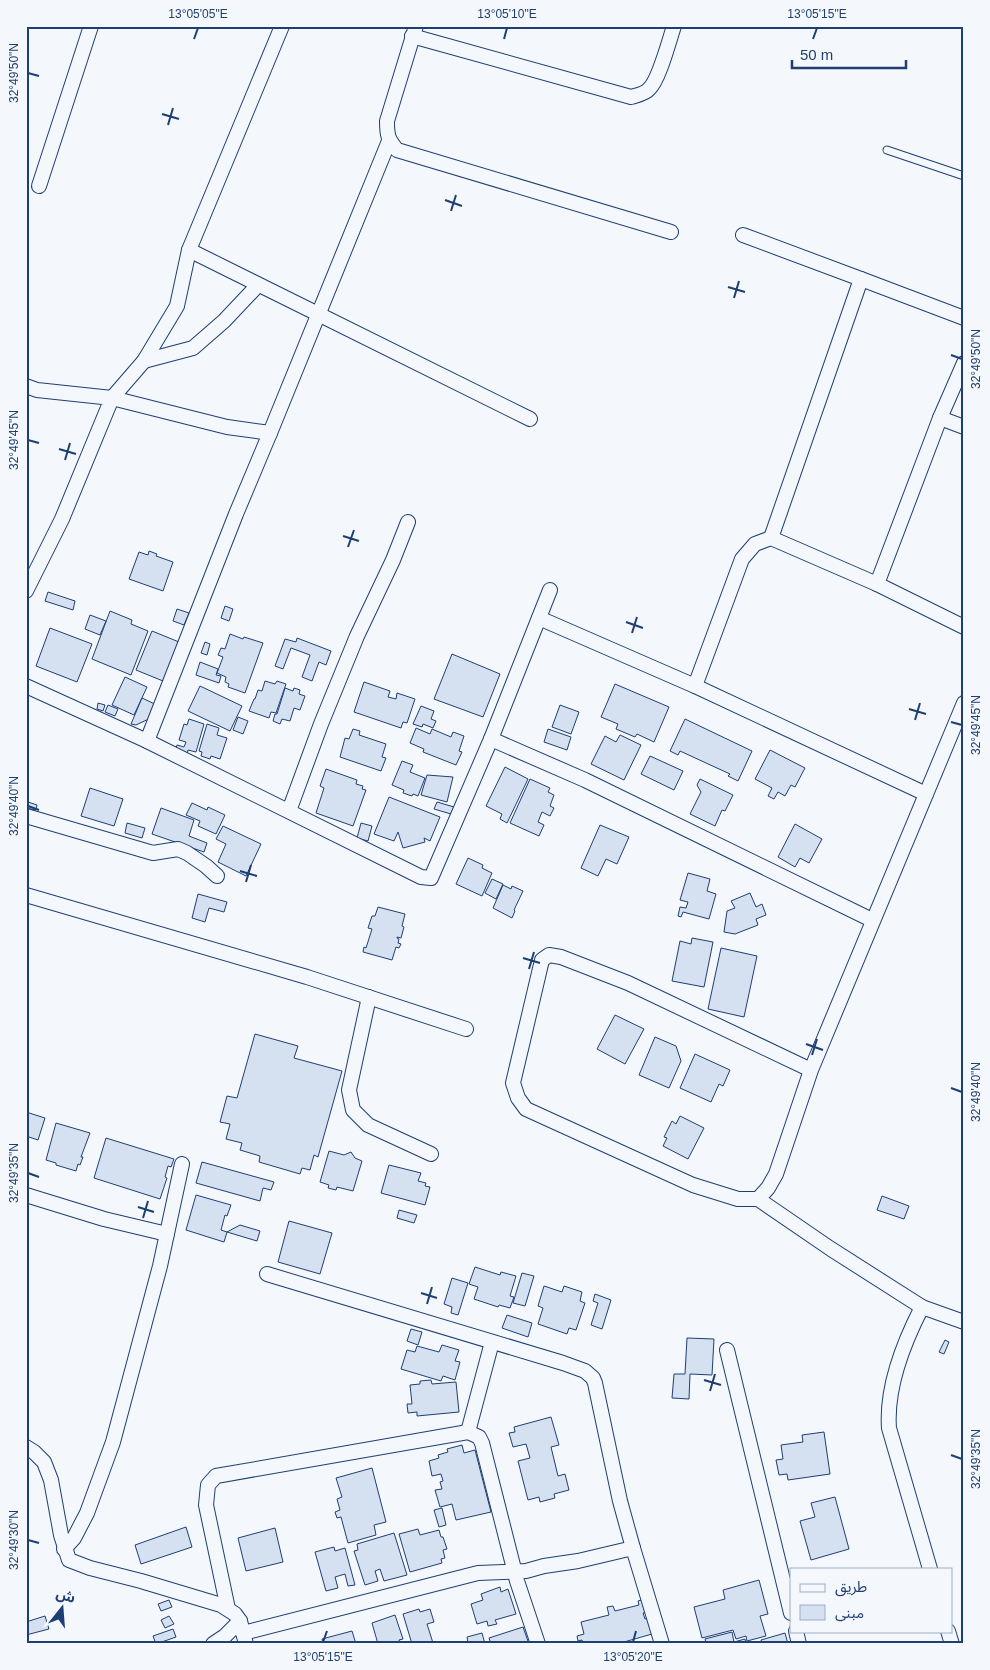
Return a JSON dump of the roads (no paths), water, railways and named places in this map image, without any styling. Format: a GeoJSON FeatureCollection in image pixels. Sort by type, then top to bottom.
{"type":"FeatureCollection","features":[{"type":"Feature","properties":{"kind":"street"},"geometry":{"type":"LineString","coordinates":[[40,186],[91,26]]}},
{"type":"Feature","properties":{"kind":"street"},"geometry":{"type":"LineString","coordinates":[[26,591],[62,520],[112,398],[144,361],[177,306],[189,250],[282,26]]}},
{"type":"Feature","properties":{"kind":"street"},"geometry":{"type":"LineString","coordinates":[[671,232],[398,150],[389,141],[387,121],[414,31],[631,97],[649,90],[654,82],[674,26]]}},
{"type":"Feature","properties":{"kind":"street"},"geometry":{"type":"LineString","coordinates":[[147,741],[236,514],[389,141]]}},
{"type":"Feature","properties":{"kind":"street"},"geometry":{"type":"LineString","coordinates":[[743,235],[964,318]]}},
{"type":"Feature","properties":{"kind":"street"},"geometry":{"type":"LineString","coordinates":[[189,250],[530,419]]}},
{"type":"Feature","properties":{"kind":"street"},"geometry":{"type":"LineString","coordinates":[[771,538],[861,279]]}},
{"type":"Feature","properties":{"kind":"street"},"geometry":{"type":"LineString","coordinates":[[144,361],[194,348],[224,321],[258,285]]}},
{"type":"Feature","properties":{"kind":"street"},"geometry":{"type":"LineString","coordinates":[[877,584],[940,418],[964,363]]}},
{"type":"Feature","properties":{"kind":"street"},"geometry":{"type":"LineString","coordinates":[[26,386],[37,390],[112,398],[226,427],[270,433]]}},
{"type":"Feature","properties":{"kind":"street"},"geometry":{"type":"LineString","coordinates":[[940,418],[964,428]]}},
{"type":"Feature","properties":{"kind":"street"},"geometry":{"type":"LineString","coordinates":[[289,812],[321,724],[357,636],[393,560],[408,522]]}},
{"type":"Feature","properties":{"kind":"street"},"geometry":{"type":"LineString","coordinates":[[695,686],[742,559],[754,544],[771,538],[877,584],[964,627]]}},
{"type":"Feature","properties":{"kind":"street"},"geometry":{"type":"LineString","coordinates":[[26,686],[147,741],[421,877],[430,878],[491,739],[550,590]]}},
{"type":"Feature","properties":{"kind":"street"},"geometry":{"type":"LineString","coordinates":[[539,618],[695,686],[926,794]]}},
{"type":"Feature","properties":{"kind":"street"},"geometry":{"type":"LineString","coordinates":[[758,1200],[776,1174],[811,1070],[964,703]]}},
{"type":"Feature","properties":{"kind":"street"},"geometry":{"type":"LineString","coordinates":[[491,739],[585,780],[872,920]]}},
{"type":"Feature","properties":{"kind":"street"},"geometry":{"type":"LineString","coordinates":[[26,816],[154,853],[178,850],[206,866],[217,876]]}},
{"type":"Feature","properties":{"kind":"street"},"geometry":{"type":"LineString","coordinates":[[26,895],[308,977],[466,1029]]}},
{"type":"Feature","properties":{"kind":"street"},"geometry":{"type":"LineString","coordinates":[[811,1070],[605,974],[549,954],[542,960],[514,1083],[518,1098],[526,1109],[693,1185],[738,1199],[758,1200],[922,1307],[964,1322]]}},
{"type":"Feature","properties":{"kind":"street"},"geometry":{"type":"LineString","coordinates":[[369,997],[349,1090],[353,1110],[368,1125],[431,1154]]}},
{"type":"Feature","properties":{"kind":"street"},"geometry":{"type":"LineString","coordinates":[[64,1549],[74,1538],[87,1513],[113,1442],[160,1266],[182,1164]]}},
{"type":"Feature","properties":{"kind":"street"},"geometry":{"type":"LineString","coordinates":[[26,1195],[104,1219],[167,1234]]}},
{"type":"Feature","properties":{"kind":"street"},"geometry":{"type":"LineString","coordinates":[[267,1274],[563,1363],[585,1371],[593,1378],[620,1502],[662,1644]]}},
{"type":"Feature","properties":{"kind":"street"},"geometry":{"type":"LineString","coordinates":[[922,1307],[912,1326],[897,1372],[891,1391],[888,1413],[889,1428],[930,1568]]}},
{"type":"Feature","properties":{"kind":"street"},"geometry":{"type":"LineString","coordinates":[[468,1432],[492,1342]]}},
{"type":"Feature","properties":{"kind":"street"},"geometry":{"type":"LineString","coordinates":[[728,1350],[790,1609]]}},
{"type":"Feature","properties":{"kind":"street"},"geometry":{"type":"LineString","coordinates":[[228,1609],[206,1505],[208,1486],[216,1476],[468,1432],[479,1437],[482,1443],[514,1571],[538,1644]]}},
{"type":"Feature","properties":{"kind":"street"},"geometry":{"type":"LineString","coordinates":[[26,1447],[44,1462],[51,1480],[64,1549],[69,1560],[213,1602],[235,1614],[243,1633]]}},
{"type":"Feature","properties":{"kind":"street"},"geometry":{"type":"LineString","coordinates":[[213,1644],[225,1636],[463,1576],[478,1573],[526,1571],[633,1548]]}},
{"type":"Feature","properties":{"kind":"street"},"geometry":{"type":"LineString","coordinates":[[948,1632],[952,1644]]}},
{"type":"Feature","properties":{"kind":"lane"},"geometry":{"type":"LineString","coordinates":[[887,150],[964,176]]}}]}
